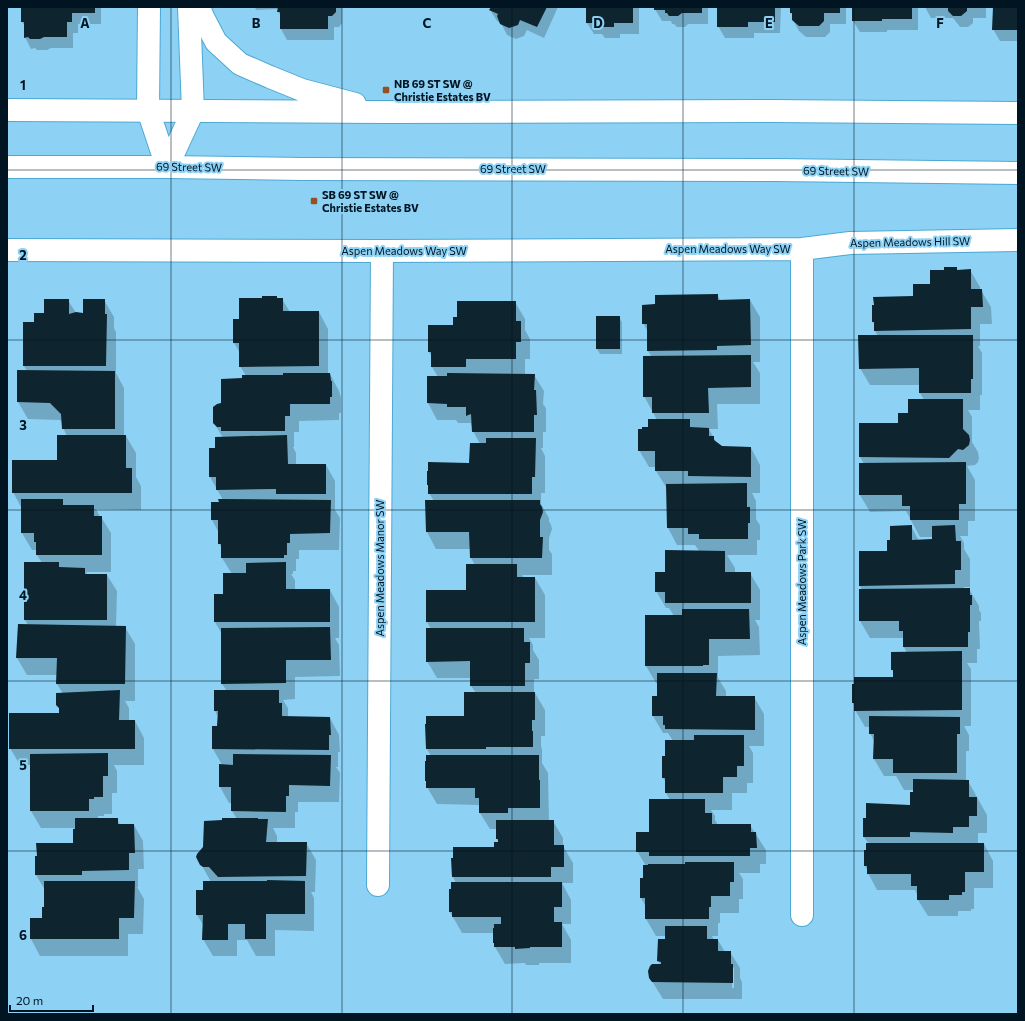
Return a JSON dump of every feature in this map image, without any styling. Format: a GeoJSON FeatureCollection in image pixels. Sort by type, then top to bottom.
{"type":"FeatureCollection","features":[{"type":"Feature","properties":{"kind":"street"},"geometry":{"type":"LineString","coordinates":[[149,7],[148,110],[167,166]]}},
{"type":"Feature","properties":{"kind":"street"},"geometry":{"type":"LineString","coordinates":[[167,166],[193,111],[189,7]]}},
{"type":"Feature","properties":{"kind":"street"},"geometry":{"type":"LineString","coordinates":[[199,7],[216,42],[240,64],[302,90],[385,112]]}},
{"type":"Feature","properties":{"kind":"street"},"geometry":{"type":"LineString","coordinates":[[7,110],[385,112],[772,111],[1018,113]]}},
{"type":"Feature","properties":{"kind":"street","name":"69 Street SW"},"geometry":{"type":"LineString","coordinates":[[7,167],[167,166],[302,169],[774,170],[1018,173]]}},
{"type":"Feature","properties":{"kind":"street","name":"Aspen Meadows Hill SW"},"geometry":{"type":"LineString","coordinates":[[802,249],[850,243],[1018,240]]}},
{"type":"Feature","properties":{"kind":"street","name":"Aspen Meadows Way SW"},"geometry":{"type":"LineString","coordinates":[[7,250],[382,251],[802,249]]}},
{"type":"Feature","properties":{"kind":"street","name":"Aspen Meadows Park SW"},"geometry":{"type":"LineString","coordinates":[[802,249],[802,915]]}},
{"type":"Feature","properties":{"kind":"street","name":"Aspen Meadows Manor SW"},"geometry":{"type":"LineString","coordinates":[[378,885],[382,251]]}},
{"type":"Feature","properties":{"kind":"building"},"geometry":{"type":"Polygon","coordinates":[[[21,7],[95,7],[95,13],[72,13],[72,22],[67,22],[67,37],[44,37],[40,39],[30,39],[28,37],[24,38],[24,22],[21,22],[21,7]]]}},
{"type":"Feature","properties":{"kind":"building"},"geometry":{"type":"Polygon","coordinates":[[[278,7],[336,7],[336,12],[332,16],[328,16],[328,29],[280,29],[280,12],[277,12],[278,7]]]}},
{"type":"Feature","properties":{"kind":"building"},"geometry":{"type":"Polygon","coordinates":[[[491,7],[547,7],[537,27],[520,20],[518,25],[509,28],[500,24],[497,16],[498,14],[489,10],[491,7]]]}},
{"type":"Feature","properties":{"kind":"building"},"geometry":{"type":"Polygon","coordinates":[[[586,7],[633,7],[633,23],[614,23],[614,27],[597,27],[597,23],[586,23],[586,7]]]}},
{"type":"Feature","properties":{"kind":"building"},"geometry":{"type":"Polygon","coordinates":[[[654,7],[702,7],[702,13],[682,13],[678,16],[669,16],[665,13],[665,10],[654,10],[654,7]]]}},
{"type":"Feature","properties":{"kind":"building"},"geometry":{"type":"Polygon","coordinates":[[[717,7],[775,7],[775,22],[748,22],[748,27],[717,27],[717,7]]]}},
{"type":"Feature","properties":{"kind":"building"},"geometry":{"type":"Polygon","coordinates":[[[790,7],[840,7],[840,13],[824,13],[824,21],[819,26],[799,26],[792,20],[790,7]]]}},
{"type":"Feature","properties":{"kind":"building"},"geometry":{"type":"Polygon","coordinates":[[[852,7],[912,7],[912,19],[852,21],[852,7]]]}},
{"type":"Feature","properties":{"kind":"building"},"geometry":{"type":"Polygon","coordinates":[[[948,7],[967,7],[967,11],[961,16],[953,16],[948,11],[948,7]]]}},
{"type":"Feature","properties":{"kind":"building"},"geometry":{"type":"Polygon","coordinates":[[[993,7],[1018,7],[1018,30],[992,30],[993,7]]]}},
{"type":"Feature","properties":{"kind":"building"},"geometry":{"type":"Polygon","coordinates":[[[944,267],[957,267],[957,270],[971,269],[971,289],[982,289],[983,307],[971,307],[971,329],[874,331],[874,322],[872,322],[872,305],[874,305],[873,297],[913,296],[913,284],[930,284],[930,270],[944,270],[944,267]]]}},
{"type":"Feature","properties":{"kind":"building"},"geometry":{"type":"Polygon","coordinates":[[[718,294],[718,300],[750,299],[751,345],[717,346],[717,350],[647,351],[647,324],[642,324],[642,305],[655,304],[655,295],[718,294]]]}},
{"type":"Feature","properties":{"kind":"building"},"geometry":{"type":"Polygon","coordinates":[[[262,296],[277,296],[277,298],[283,298],[283,311],[319,311],[319,366],[239,367],[239,343],[233,343],[233,319],[239,319],[239,298],[262,298],[262,296]]]}},
{"type":"Feature","properties":{"kind":"building"},"geometry":{"type":"Polygon","coordinates":[[[44,299],[69,299],[69,314],[76,312],[83,313],[83,299],[105,299],[105,314],[107,314],[106,366],[23,366],[23,322],[34,322],[34,313],[44,313],[44,299]]]}},
{"type":"Feature","properties":{"kind":"building"},"geometry":{"type":"Polygon","coordinates":[[[457,301],[516,301],[516,321],[521,321],[521,342],[516,342],[516,359],[466,359],[466,367],[431,367],[431,352],[428,352],[428,325],[453,325],[453,317],[457,317],[457,301]]]}},
{"type":"Feature","properties":{"kind":"building"},"geometry":{"type":"Polygon","coordinates":[[[596,316],[620,316],[620,349],[596,349],[596,316]]]}},
{"type":"Feature","properties":{"kind":"building"},"geometry":{"type":"Polygon","coordinates":[[[858,335],[973,335],[973,379],[971,379],[971,393],[919,393],[919,368],[859,369],[858,335]]]}},
{"type":"Feature","properties":{"kind":"building"},"geometry":{"type":"Polygon","coordinates":[[[751,355],[751,387],[708,388],[709,413],[652,413],[652,397],[643,397],[643,356],[751,355]]]}},
{"type":"Feature","properties":{"kind":"building"},"geometry":{"type":"Polygon","coordinates":[[[17,370],[115,371],[115,429],[62,429],[61,414],[50,403],[17,402],[17,370]]]}},
{"type":"Feature","properties":{"kind":"building"},"geometry":{"type":"Polygon","coordinates":[[[283,373],[330,373],[332,381],[332,397],[330,397],[330,404],[290,404],[290,416],[285,416],[285,431],[221,431],[221,427],[217,427],[213,423],[213,407],[221,403],[221,379],[242,378],[242,375],[283,375],[283,373]]]}},
{"type":"Feature","properties":{"kind":"building"},"geometry":{"type":"Polygon","coordinates":[[[447,373],[535,374],[534,390],[536,390],[537,415],[534,415],[534,432],[472,432],[471,414],[466,416],[466,407],[447,407],[447,404],[427,403],[427,376],[447,376],[447,373]]]}},
{"type":"Feature","properties":{"kind":"building"},"geometry":{"type":"Polygon","coordinates":[[[908,399],[963,399],[963,429],[969,435],[969,445],[963,450],[958,449],[949,458],[859,457],[859,423],[898,423],[898,413],[908,413],[908,399]]]}},
{"type":"Feature","properties":{"kind":"building"},"geometry":{"type":"Polygon","coordinates":[[[648,419],[690,419],[690,427],[709,428],[709,436],[714,436],[714,440],[722,446],[751,447],[751,477],[688,476],[688,471],[655,471],[655,451],[638,451],[638,429],[648,427],[648,419]]]}},
{"type":"Feature","properties":{"kind":"building"},"geometry":{"type":"Polygon","coordinates":[[[57,435],[126,435],[126,468],[132,468],[132,493],[12,493],[12,460],[57,460],[57,435]]]}},
{"type":"Feature","properties":{"kind":"building"},"geometry":{"type":"Polygon","coordinates":[[[287,435],[288,464],[326,464],[326,494],[276,494],[276,489],[216,490],[216,477],[209,477],[209,448],[215,448],[215,437],[287,435]]]}},
{"type":"Feature","properties":{"kind":"building"},"geometry":{"type":"Polygon","coordinates":[[[486,438],[536,438],[535,477],[532,477],[532,494],[428,494],[428,462],[469,463],[470,443],[486,443],[486,438]]]}},
{"type":"Feature","properties":{"kind":"building"},"geometry":{"type":"Polygon","coordinates":[[[966,462],[966,504],[959,504],[959,520],[910,520],[910,506],[902,506],[902,495],[859,495],[859,463],[966,462]]]}},
{"type":"Feature","properties":{"kind":"building"},"geometry":{"type":"Polygon","coordinates":[[[747,483],[747,507],[750,507],[748,539],[699,539],[699,534],[688,534],[688,528],[667,528],[666,484],[747,483]]]}},
{"type":"Feature","properties":{"kind":"building"},"geometry":{"type":"Polygon","coordinates":[[[21,499],[63,499],[63,505],[94,505],[94,516],[102,516],[102,555],[36,555],[34,533],[21,533],[21,499]]]}},
{"type":"Feature","properties":{"kind":"building"},"geometry":{"type":"Polygon","coordinates":[[[218,499],[331,500],[330,533],[290,534],[290,543],[287,543],[287,555],[284,555],[284,558],[221,558],[221,544],[218,544],[218,520],[211,520],[211,502],[219,502],[218,499]]]}},
{"type":"Feature","properties":{"kind":"building"},"geometry":{"type":"Polygon","coordinates":[[[425,500],[540,500],[543,512],[540,520],[540,537],[543,537],[542,558],[470,558],[469,532],[426,532],[425,500]]]}},
{"type":"Feature","properties":{"kind":"building"},"geometry":{"type":"Polygon","coordinates":[[[912,525],[912,540],[932,539],[932,526],[955,525],[956,541],[961,541],[961,570],[955,570],[955,584],[859,586],[859,551],[887,551],[887,540],[890,540],[890,526],[912,525]]]}},
{"type":"Feature","properties":{"kind":"building"},"geometry":{"type":"Polygon","coordinates":[[[665,550],[725,551],[725,572],[751,572],[751,603],[665,603],[665,592],[655,592],[655,572],[665,572],[665,550]]]}},
{"type":"Feature","properties":{"kind":"building"},"geometry":{"type":"Polygon","coordinates":[[[24,562],[59,562],[59,567],[85,568],[85,574],[107,574],[107,620],[24,620],[24,562]]]}},
{"type":"Feature","properties":{"kind":"building"},"geometry":{"type":"Polygon","coordinates":[[[286,562],[286,589],[330,589],[330,622],[214,622],[214,594],[223,594],[223,573],[246,573],[246,563],[286,562]]]}},
{"type":"Feature","properties":{"kind":"building"},"geometry":{"type":"Polygon","coordinates":[[[466,564],[517,564],[517,577],[535,577],[535,622],[426,622],[426,590],[466,590],[466,564]]]}},
{"type":"Feature","properties":{"kind":"building"},"geometry":{"type":"Polygon","coordinates":[[[970,588],[972,605],[970,605],[970,632],[968,632],[968,647],[903,647],[903,631],[899,631],[899,621],[859,621],[859,589],[970,588]]]}},
{"type":"Feature","properties":{"kind":"building"},"geometry":{"type":"Polygon","coordinates":[[[682,609],[749,609],[750,639],[709,639],[709,665],[645,666],[645,615],[682,615],[682,609]]]}},
{"type":"Feature","properties":{"kind":"building"},"geometry":{"type":"Polygon","coordinates":[[[18,624],[126,626],[125,684],[56,684],[57,658],[16,658],[18,624]]]}},
{"type":"Feature","properties":{"kind":"building"},"geometry":{"type":"Polygon","coordinates":[[[330,627],[331,660],[286,660],[286,683],[221,684],[221,628],[330,627]]]}},
{"type":"Feature","properties":{"kind":"building"},"geometry":{"type":"Polygon","coordinates":[[[426,628],[524,628],[524,642],[530,642],[530,663],[525,663],[525,686],[470,686],[470,661],[426,662],[426,628]]]}},
{"type":"Feature","properties":{"kind":"building"},"geometry":{"type":"Polygon","coordinates":[[[962,651],[962,710],[854,711],[854,703],[852,703],[852,684],[854,684],[854,677],[893,677],[893,670],[891,670],[891,652],[962,651]]]}},
{"type":"Feature","properties":{"kind":"building"},"geometry":{"type":"Polygon","coordinates":[[[657,673],[717,673],[716,696],[755,696],[755,730],[665,729],[665,725],[663,725],[663,716],[652,716],[652,696],[657,696],[657,673]]]}},
{"type":"Feature","properties":{"kind":"building"},"geometry":{"type":"Polygon","coordinates":[[[120,690],[119,720],[135,720],[135,749],[9,749],[9,713],[59,713],[59,708],[56,705],[56,693],[120,690]]]}},
{"type":"Feature","properties":{"kind":"building"},"geometry":{"type":"Polygon","coordinates":[[[214,690],[279,690],[279,703],[282,703],[282,716],[330,717],[331,735],[329,735],[329,750],[212,749],[212,726],[217,726],[218,711],[214,711],[214,690]]]}},
{"type":"Feature","properties":{"kind":"building"},"geometry":{"type":"Polygon","coordinates":[[[464,692],[535,692],[535,720],[532,720],[533,747],[426,749],[426,716],[464,716],[464,692]]]}},
{"type":"Feature","properties":{"kind":"building"},"geometry":{"type":"Polygon","coordinates":[[[869,716],[960,717],[960,734],[957,734],[957,773],[893,773],[893,759],[873,759],[874,734],[869,734],[869,716]]]}},
{"type":"Feature","properties":{"kind":"building"},"geometry":{"type":"Polygon","coordinates":[[[694,735],[744,735],[744,766],[737,766],[737,777],[723,777],[723,793],[665,793],[665,778],[662,778],[662,756],[665,756],[665,740],[694,740],[694,735]]]}},
{"type":"Feature","properties":{"kind":"building"},"geometry":{"type":"Polygon","coordinates":[[[108,753],[108,776],[103,776],[103,797],[94,797],[94,799],[89,799],[89,811],[30,811],[30,754],[108,753]]]}},
{"type":"Feature","properties":{"kind":"building"},"geometry":{"type":"Polygon","coordinates":[[[233,754],[331,755],[330,786],[289,785],[289,796],[286,796],[286,812],[231,811],[231,787],[219,787],[219,764],[233,765],[233,754]]]}},
{"type":"Feature","properties":{"kind":"building"},"geometry":{"type":"Polygon","coordinates":[[[426,755],[539,755],[540,808],[508,808],[508,813],[479,813],[479,798],[475,798],[475,788],[426,788],[426,755]]]}},
{"type":"Feature","properties":{"kind":"building"},"geometry":{"type":"Polygon","coordinates":[[[913,779],[969,780],[969,797],[977,797],[977,816],[969,816],[969,827],[953,827],[953,833],[910,832],[910,837],[863,837],[863,818],[866,818],[866,803],[910,805],[910,792],[913,792],[913,779]]]}},
{"type":"Feature","properties":{"kind":"building"},"geometry":{"type":"Polygon","coordinates":[[[649,799],[705,799],[705,813],[712,813],[712,824],[751,824],[751,832],[756,832],[757,848],[750,848],[750,856],[649,856],[649,852],[636,852],[636,832],[649,832],[649,799]]]}},
{"type":"Feature","properties":{"kind":"building"},"geometry":{"type":"Polygon","coordinates":[[[75,818],[118,818],[118,824],[134,824],[135,853],[129,853],[129,870],[82,871],[82,875],[35,875],[35,856],[37,856],[36,843],[73,843],[75,818]]]}},
{"type":"Feature","properties":{"kind":"building"},"geometry":{"type":"Polygon","coordinates":[[[222,818],[268,819],[266,842],[307,842],[306,876],[218,877],[209,867],[203,867],[200,865],[196,857],[203,847],[204,821],[222,820],[222,818]]]}},
{"type":"Feature","properties":{"kind":"building"},"geometry":{"type":"Polygon","coordinates":[[[496,820],[554,820],[554,845],[564,845],[564,867],[551,867],[551,877],[452,877],[451,858],[453,858],[453,847],[494,847],[494,842],[498,842],[498,839],[496,839],[496,820]]]}},
{"type":"Feature","properties":{"kind":"building"},"geometry":{"type":"Polygon","coordinates":[[[866,843],[984,843],[984,872],[965,872],[965,892],[962,892],[962,895],[949,895],[949,900],[917,900],[917,886],[911,886],[911,874],[867,874],[867,866],[864,866],[864,850],[866,850],[866,843]]]}},
{"type":"Feature","properties":{"kind":"building"},"geometry":{"type":"Polygon","coordinates":[[[685,862],[734,862],[734,882],[730,882],[730,896],[711,896],[709,919],[645,919],[645,898],[640,898],[640,878],[643,878],[643,865],[685,864],[685,862]]]}},
{"type":"Feature","properties":{"kind":"building"},"geometry":{"type":"Polygon","coordinates":[[[44,881],[135,881],[134,918],[119,918],[119,939],[30,939],[30,918],[42,918],[42,907],[44,907],[44,881]]]}},
{"type":"Feature","properties":{"kind":"building"},"geometry":{"type":"Polygon","coordinates":[[[203,881],[305,881],[305,914],[266,914],[266,939],[245,939],[245,924],[228,924],[228,940],[202,940],[203,915],[196,915],[196,890],[203,890],[203,881]]]}},
{"type":"Feature","properties":{"kind":"building"},"geometry":{"type":"Polygon","coordinates":[[[451,882],[562,882],[562,907],[554,907],[554,922],[562,922],[562,947],[530,947],[515,949],[515,947],[494,947],[493,928],[494,924],[501,924],[501,917],[452,917],[452,912],[449,912],[449,889],[451,889],[451,882]]]}},
{"type":"Feature","properties":{"kind":"building"},"geometry":{"type":"Polygon","coordinates":[[[665,926],[707,926],[707,939],[718,939],[718,951],[731,951],[733,983],[652,982],[649,978],[648,971],[652,964],[661,964],[661,962],[657,961],[658,939],[665,939],[665,926]]]}},
{"type":"Feature","properties":{"kind":"place","name":"NB 69 ST SW @ Christie Estates BV"},"geometry":{"type":"Point","coordinates":[386,90]}},
{"type":"Feature","properties":{"kind":"place","name":"SB 69 ST SW @ Christie Estates BV"},"geometry":{"type":"Point","coordinates":[314,201]}}]}
